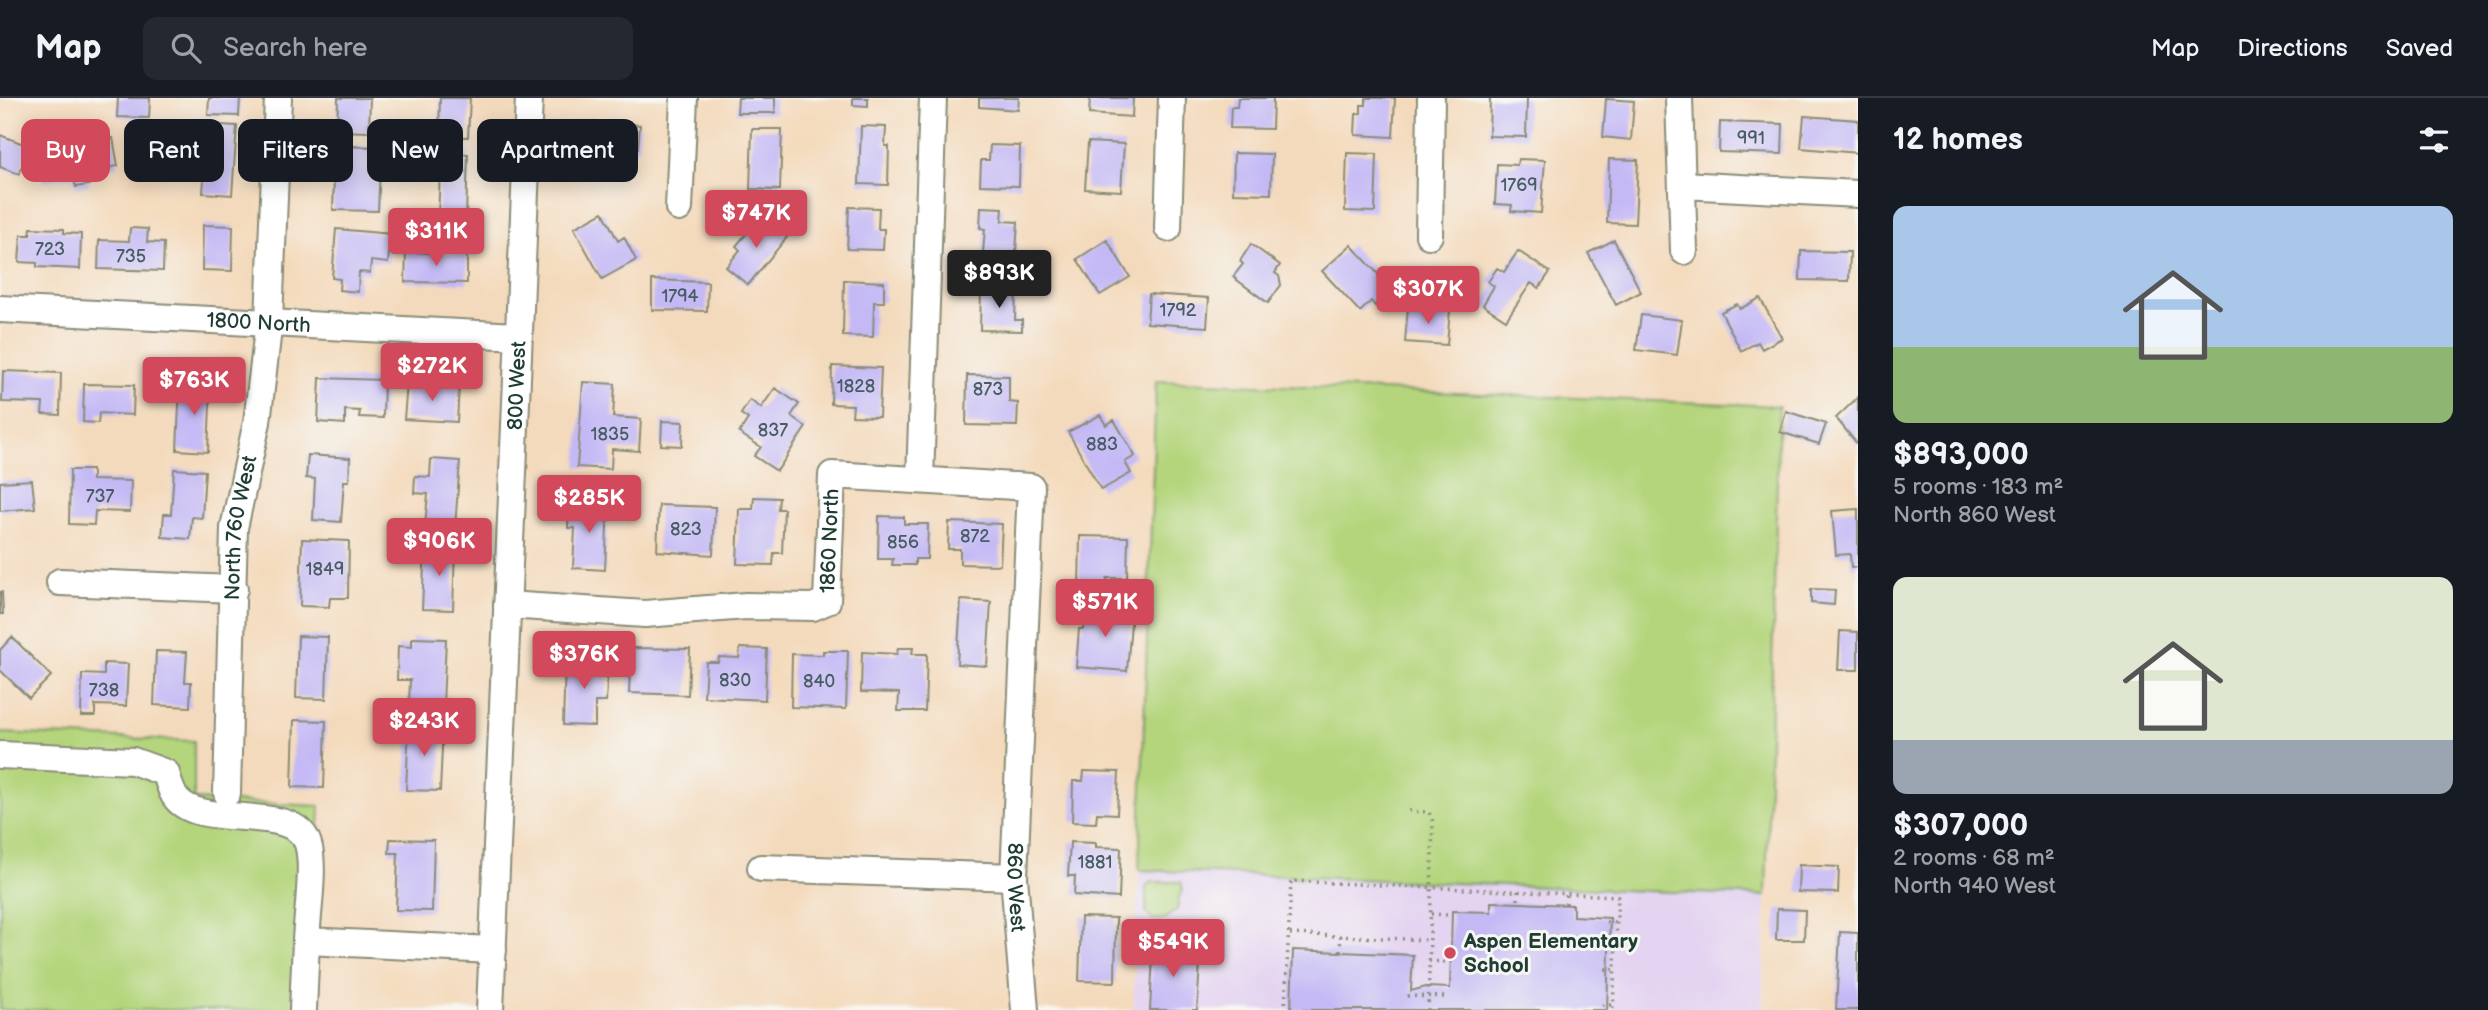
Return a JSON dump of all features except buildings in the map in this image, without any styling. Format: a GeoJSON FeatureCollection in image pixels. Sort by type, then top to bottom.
{"type":"FeatureCollection","features":[{"type":"Feature","properties":{"kind":"street","name":"North 760 West"},"geometry":{"type":"LineString","coordinates":[[227,793],[234,528],[257,422],[269,321],[278,98]]}},
{"type":"Feature","properties":{"kind":"street","name":"800 West"},"geometry":{"type":"LineString","coordinates":[[490,1010],[529,98]]}},
{"type":"Feature","properties":{"kind":"street"},"geometry":{"type":"LineString","coordinates":[[679,208],[684,98]]}},
{"type":"Feature","properties":{"kind":"street"},"geometry":{"type":"LineString","coordinates":[[920,480],[933,98]]}},
{"type":"Feature","properties":{"kind":"street"},"geometry":{"type":"LineString","coordinates":[[1168,228],[1172,98]]}},
{"type":"Feature","properties":{"kind":"street"},"geometry":{"type":"LineString","coordinates":[[1429,235],[1431,98]]}},
{"type":"Feature","properties":{"kind":"street"},"geometry":{"type":"LineString","coordinates":[[1679,98],[1684,251]]}},
{"type":"Feature","properties":{"kind":"street"},"geometry":{"type":"LineString","coordinates":[[1682,185],[1858,194]]}},
{"type":"Feature","properties":{"kind":"street","name":"1800 North"},"geometry":{"type":"LineString","coordinates":[[0,309],[519,336]]}},
{"type":"Feature","properties":{"kind":"street","name":"1860 North"},"geometry":{"type":"LineString","coordinates":[[507,605],[645,614],[746,606],[813,607],[827,601],[832,475],[1031,487],[1027,601]]}},
{"type":"Feature","properties":{"kind":"street"},"geometry":{"type":"LineString","coordinates":[[60,582],[234,589]]}},
{"type":"Feature","properties":{"kind":"street","name":"860 West"},"geometry":{"type":"LineString","coordinates":[[1025,1010],[1014,877],[1027,601]]}},
{"type":"Feature","properties":{"kind":"street"},"geometry":{"type":"LineString","coordinates":[[0,755],[133,761],[166,773],[175,797],[190,809],[277,820],[297,829],[308,842],[310,862],[303,1010]]}},
{"type":"Feature","properties":{"kind":"street"},"geometry":{"type":"LineString","coordinates":[[761,868],[1014,877]]}},
{"type":"Feature","properties":{"kind":"street"},"geometry":{"type":"LineString","coordinates":[[306,941],[493,950]]}},
{"type":"Feature","properties":{"kind":"path"},"geometry":{"type":"LineString","coordinates":[[1409,811],[1429,812],[1433,822],[1428,1010]]}},
{"type":"Feature","properties":{"kind":"path"},"geometry":{"type":"LineString","coordinates":[[1285,1010],[1291,881],[1618,896],[1614,1008],[1602,1005]]}},
{"type":"Feature","properties":{"kind":"path"},"geometry":{"type":"LineString","coordinates":[[1518,891],[1518,901]]}},
{"type":"Feature","properties":{"kind":"path"},"geometry":{"type":"LineString","coordinates":[[1566,894],[1566,904]]}},
{"type":"Feature","properties":{"kind":"path"},"geometry":{"type":"LineString","coordinates":[[1431,914],[1447,915]]}},
{"type":"Feature","properties":{"kind":"path"},"geometry":{"type":"LineString","coordinates":[[1606,922],[1617,922]]}},
{"type":"Feature","properties":{"kind":"path"},"geometry":{"type":"LineString","coordinates":[[1290,934],[1430,940]]}},
{"type":"Feature","properties":{"kind":"path"},"geometry":{"type":"LineString","coordinates":[[1340,951],[1341,936]]}},
{"type":"Feature","properties":{"kind":"path"},"geometry":{"type":"LineString","coordinates":[[1429,961],[1445,962]]}},
{"type":"Feature","properties":{"kind":"path"},"geometry":{"type":"LineString","coordinates":[[1605,970],[1615,970]]}},
{"type":"Feature","properties":{"kind":"path"},"geometry":{"type":"LineString","coordinates":[[1407,996],[1446,997]]}},
{"type":"Feature","properties":{"kind":"shaded area","name":"Aspen Elementary School"},"geometry":{"type":"Polygon","coordinates":[[[1139,870],[1766,896],[1762,1010],[1133,1010],[1139,870]]]}},
{"type":"Feature","properties":{"kind":"green space"},"geometry":{"type":"Polygon","coordinates":[[[1156,381],[1779,406],[1766,896],[1139,870],[1156,381]]]}},
{"type":"Feature","properties":{"kind":"green space"},"geometry":{"type":"Polygon","coordinates":[[[0,733],[194,741],[194,800],[320,806],[311,1010],[0,1010],[0,733]]]}},
{"type":"Feature","properties":{"kind":"green space"},"geometry":{"type":"Polygon","coordinates":[[[1151,882],[1181,882],[1183,890],[1177,910],[1164,919],[1153,920],[1146,912],[1146,887],[1151,882]]]}},
{"type":"Feature","properties":{"kind":"place","name":"Aspen Elementary School"},"geometry":{"type":"Point","coordinates":[1450,953]}}]}
